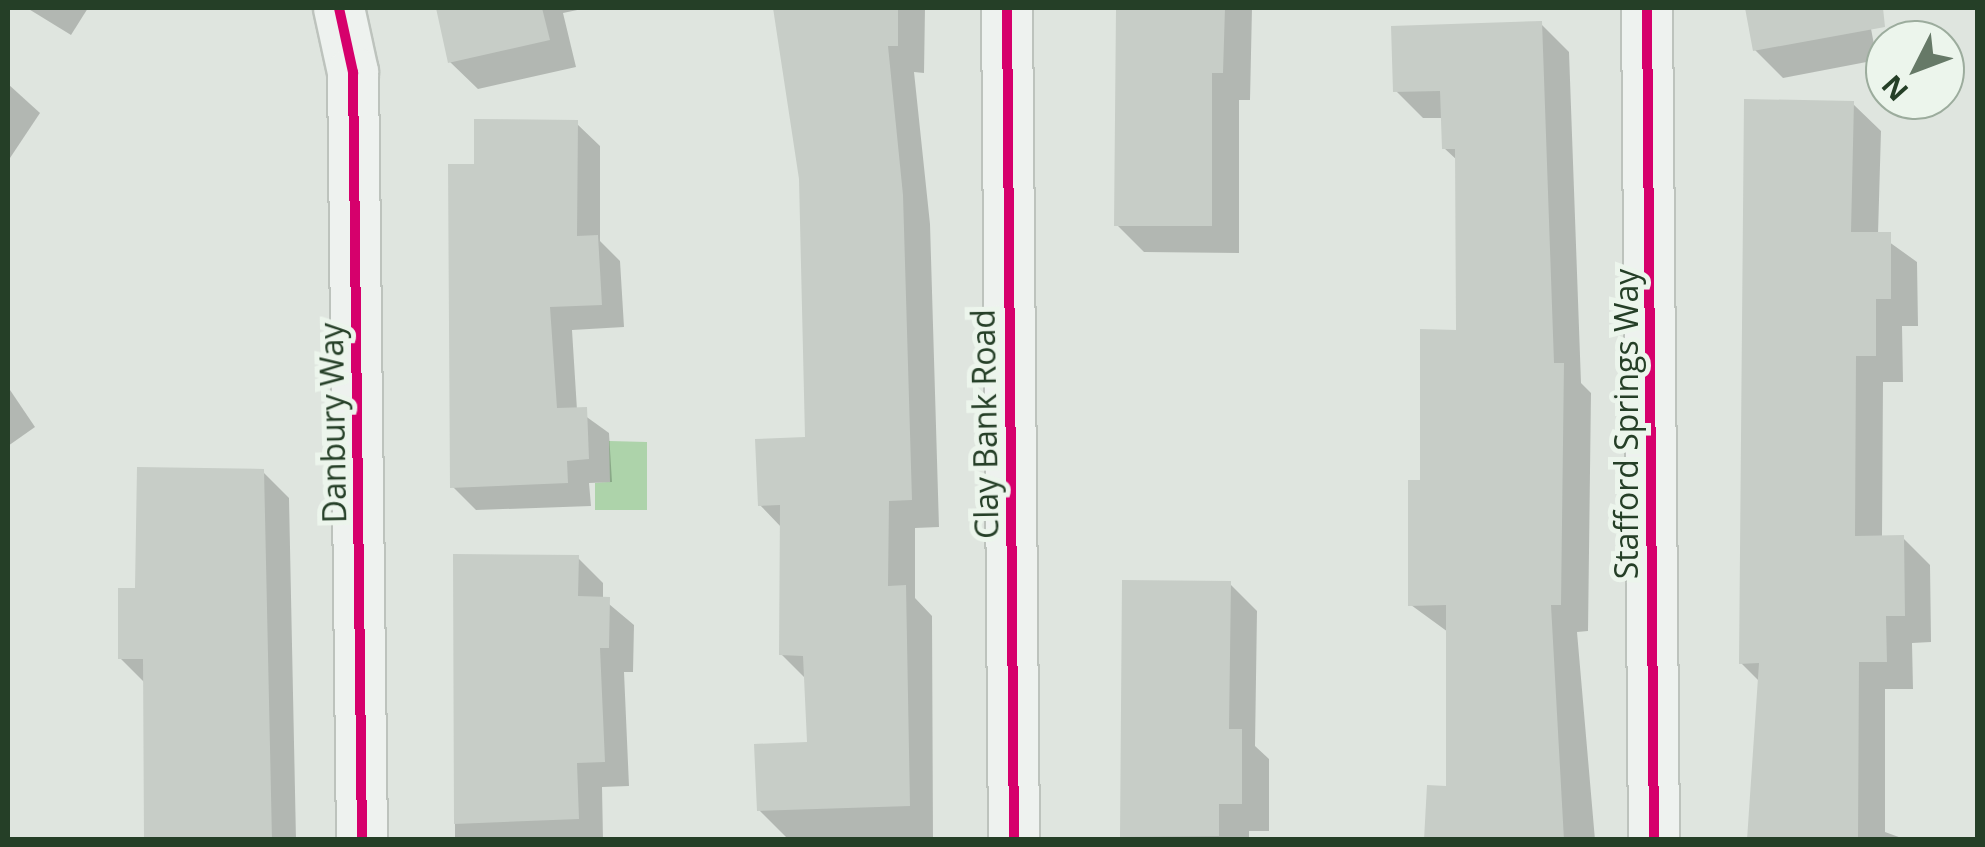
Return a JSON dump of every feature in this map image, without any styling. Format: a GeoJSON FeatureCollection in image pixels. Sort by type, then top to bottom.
{"type":"FeatureCollection","features":[{"type":"Feature","properties":{"kind":"street","name":"Danbury Way"},"geometry":{"type":"LineString","coordinates":[[339,8],[354,72],[362,840]]}},
{"type":"Feature","properties":{"kind":"street","name":"Clay Bank Road"},"geometry":{"type":"LineString","coordinates":[[1007,8],[1014,840]]}},
{"type":"Feature","properties":{"kind":"street","name":"Stafford Springs Way"},"geometry":{"type":"LineString","coordinates":[[1647,8],[1654,840]]}},
{"type":"Feature","properties":{"kind":"shaded area"},"geometry":{"type":"Polygon","coordinates":[[[609,441],[647,442],[647,510],[595,510],[595,483],[610,482],[609,441]]]}},
{"type":"Feature","properties":{"kind":"building"},"geometry":{"type":"Polygon","coordinates":[[[436,8],[542,8],[550,40],[448,63],[436,8]]]}},
{"type":"Feature","properties":{"kind":"building"},"geometry":{"type":"Polygon","coordinates":[[[773,8],[898,8],[898,46],[888,46],[903,195],[912,500],[889,501],[888,586],[906,585],[910,806],[757,811],[754,744],[807,742],[803,656],[779,655],[780,505],[758,506],[755,439],[805,437],[799,179],[773,8]]]}},
{"type":"Feature","properties":{"kind":"building"},"geometry":{"type":"Polygon","coordinates":[[[1116,8],[1225,8],[1223,73],[1212,73],[1212,226],[1114,226],[1116,8]]]}},
{"type":"Feature","properties":{"kind":"building"},"geometry":{"type":"Polygon","coordinates":[[[1745,8],[1883,8],[1884,20],[1865,20],[1865,31],[1753,51],[1745,8]]]}},
{"type":"Feature","properties":{"kind":"building"},"geometry":{"type":"Polygon","coordinates":[[[1542,21],[1554,363],[1564,363],[1561,605],[1551,605],[1564,840],[1424,840],[1427,785],[1446,786],[1446,605],[1408,606],[1408,480],[1420,480],[1420,329],[1456,330],[1455,149],[1442,149],[1440,91],[1393,92],[1391,26],[1542,21]]]}},
{"type":"Feature","properties":{"kind":"building"},"geometry":{"type":"Polygon","coordinates":[[[1744,99],[1854,101],[1851,232],[1891,232],[1891,299],[1876,299],[1876,356],[1856,356],[1855,536],[1904,535],[1905,616],[1886,616],[1887,662],[1859,662],[1858,840],[1747,840],[1759,663],[1739,664],[1744,99]]]}},
{"type":"Feature","properties":{"kind":"building"},"geometry":{"type":"Polygon","coordinates":[[[474,119],[578,120],[577,236],[598,235],[602,305],[550,307],[557,408],[587,407],[589,459],[567,461],[568,483],[450,488],[448,164],[474,164],[474,119]]]}},
{"type":"Feature","properties":{"kind":"building"},"geometry":{"type":"Polygon","coordinates":[[[137,467],[264,469],[272,840],[144,840],[143,659],[118,659],[118,588],[135,588],[137,467]]]}},
{"type":"Feature","properties":{"kind":"building"},"geometry":{"type":"Polygon","coordinates":[[[453,554],[579,555],[578,596],[610,597],[609,648],[600,648],[605,762],[577,763],[579,819],[454,824],[453,554]]]}},
{"type":"Feature","properties":{"kind":"building"},"geometry":{"type":"Polygon","coordinates":[[[1122,580],[1231,581],[1229,729],[1242,729],[1242,804],[1219,804],[1219,836],[1120,837],[1122,580]]]}},
{"type":"Feature","properties":{"kind":"cycle path"},"geometry":{"type":"LineString","coordinates":[[339,8],[353,72],[362,840]]}},
{"type":"Feature","properties":{"kind":"cycle path"},"geometry":{"type":"LineString","coordinates":[[1007,8],[1014,840]]}},
{"type":"Feature","properties":{"kind":"cycle path"},"geometry":{"type":"LineString","coordinates":[[1647,8],[1654,840]]}}]}
